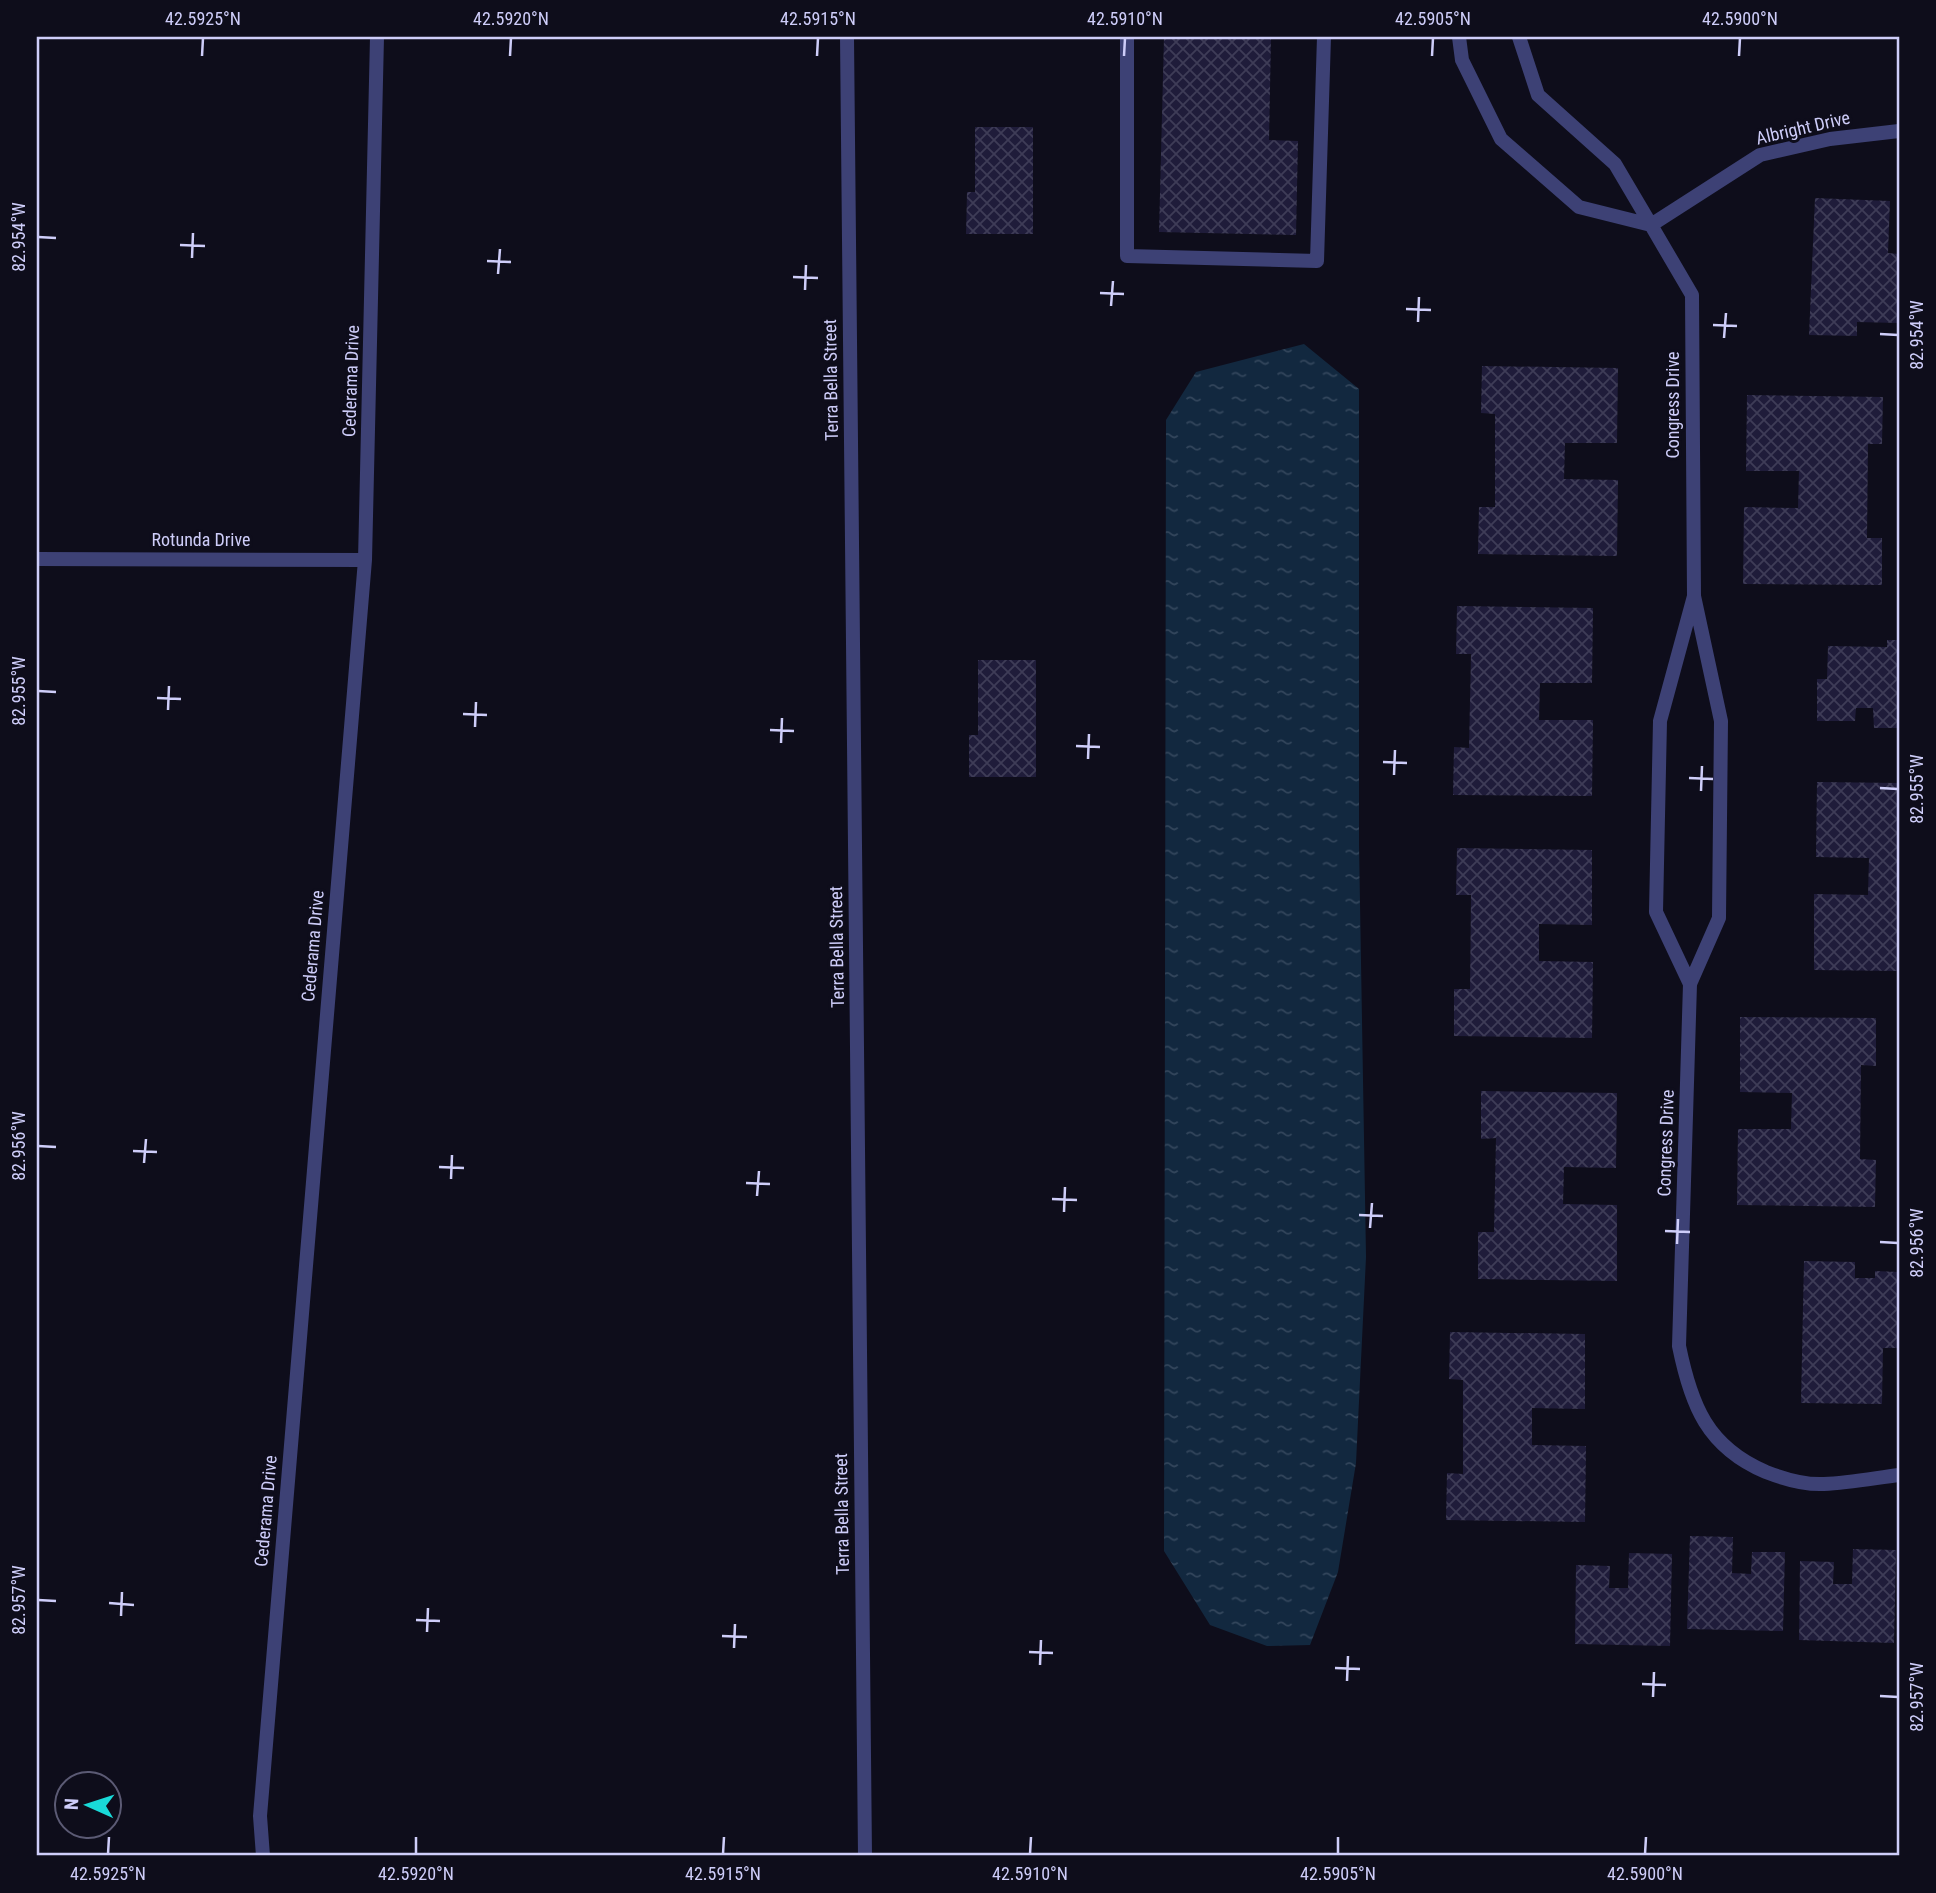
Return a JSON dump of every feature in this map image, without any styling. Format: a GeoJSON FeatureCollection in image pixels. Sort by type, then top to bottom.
{"type":"FeatureCollection","features":[{"type":"Feature","properties":{"kind":"street","name":"Cederama Drive"},"geometry":{"type":"LineString","coordinates":[[263,1856],[261,1802],[365,561],[377,37]]}},
{"type":"Feature","properties":{"kind":"street","name":"Terra Bella Street"},"geometry":{"type":"LineString","coordinates":[[847,37],[865,1856]]}},
{"type":"Feature","properties":{"kind":"street"},"geometry":{"type":"LineString","coordinates":[[1127,37],[1128,256],[1317,261],[1324,37]]}},
{"type":"Feature","properties":{"kind":"street"},"geometry":{"type":"LineString","coordinates":[[1460,37],[1462,60],[1501,139],[1579,207],[1651,225]]}},
{"type":"Feature","properties":{"kind":"street","name":"Congress Drive"},"geometry":{"type":"LineString","coordinates":[[1519,37],[1538,95],[1615,164],[1692,295],[1694,596],[1721,722],[1721,734],[1718,918],[1690,984],[1679,1346],[1687,1384],[1705,1425],[1722,1446],[1758,1468],[1784,1479],[1822,1484],[1899,1475]]}},
{"type":"Feature","properties":{"kind":"street","name":"Albright Drive"},"geometry":{"type":"LineString","coordinates":[[1651,225],[1760,155],[1830,139],[1899,131]]}},
{"type":"Feature","properties":{"kind":"street","name":"Rotunda Drive"},"geometry":{"type":"LineString","coordinates":[[37,559],[365,561]]}},
{"type":"Feature","properties":{"kind":"street","name":"Congress Drive"},"geometry":{"type":"LineString","coordinates":[[1690,984],[1656,912],[1660,721],[1694,596]]}},
{"type":"Feature","properties":{"kind":"water"},"geometry":{"type":"Polygon","coordinates":[[[1304,344],[1359,389],[1359,845],[1366,1257],[1356,1463],[1338,1572],[1310,1645],[1267,1646],[1210,1625],[1164,1551],[1166,420],[1196,372],[1304,344]]]}},
{"type":"Feature","properties":{"kind":"building"},"geometry":{"type":"Polygon","coordinates":[[[1164,37],[1271,37],[1269,140],[1298,141],[1296,235],[1159,232],[1164,37]]]}},
{"type":"Feature","properties":{"kind":"building"},"geometry":{"type":"Polygon","coordinates":[[[975,127],[1033,127],[1033,234],[966,234],[967,192],[975,192],[975,127]]]}},
{"type":"Feature","properties":{"kind":"building"},"geometry":{"type":"Polygon","coordinates":[[[1815,198],[1890,201],[1888,253],[1899,254],[1899,323],[1857,322],[1857,336],[1809,335],[1815,198]]]}},
{"type":"Feature","properties":{"kind":"building"},"geometry":{"type":"Polygon","coordinates":[[[1482,366],[1618,368],[1617,443],[1565,443],[1564,479],[1618,480],[1617,556],[1478,554],[1479,507],[1495,507],[1495,414],[1481,413],[1482,366]]]}},
{"type":"Feature","properties":{"kind":"building"},"geometry":{"type":"Polygon","coordinates":[[[1747,395],[1883,397],[1882,444],[1868,444],[1867,538],[1882,538],[1882,585],[1743,584],[1744,507],[1798,508],[1799,471],[1746,471],[1747,395]]]}},
{"type":"Feature","properties":{"kind":"building"},"geometry":{"type":"Polygon","coordinates":[[[1457,606],[1593,608],[1592,683],[1540,683],[1539,720],[1593,720],[1592,796],[1453,795],[1454,747],[1469,748],[1471,654],[1456,654],[1457,606]]]}},
{"type":"Feature","properties":{"kind":"building"},"geometry":{"type":"Polygon","coordinates":[[[1887,640],[1899,640],[1899,728],[1874,728],[1873,708],[1856,708],[1855,721],[1817,721],[1817,679],[1827,679],[1828,646],[1887,647],[1887,640]]]}},
{"type":"Feature","properties":{"kind":"building"},"geometry":{"type":"Polygon","coordinates":[[[978,660],[1036,660],[1036,777],[969,777],[969,735],[978,735],[978,660]]]}},
{"type":"Feature","properties":{"kind":"building"},"geometry":{"type":"Polygon","coordinates":[[[1817,782],[1899,783],[1899,971],[1814,970],[1814,894],[1868,895],[1869,858],[1816,857],[1817,782]]]}},
{"type":"Feature","properties":{"kind":"building"},"geometry":{"type":"Polygon","coordinates":[[[1457,848],[1592,850],[1592,925],[1539,924],[1539,961],[1593,962],[1592,1038],[1454,1036],[1454,989],[1470,989],[1471,895],[1456,895],[1457,848]]]}},
{"type":"Feature","properties":{"kind":"building"},"geometry":{"type":"Polygon","coordinates":[[[1740,1017],[1876,1018],[1876,1066],[1861,1065],[1860,1159],[1876,1160],[1875,1207],[1737,1205],[1738,1129],[1791,1129],[1792,1093],[1740,1092],[1740,1017]]]}},
{"type":"Feature","properties":{"kind":"building"},"geometry":{"type":"Polygon","coordinates":[[[1481,1091],[1617,1093],[1616,1168],[1564,1167],[1563,1204],[1617,1205],[1617,1281],[1478,1279],[1478,1232],[1494,1232],[1496,1138],[1481,1139],[1481,1091]]]}},
{"type":"Feature","properties":{"kind":"building"},"geometry":{"type":"Polygon","coordinates":[[[1804,1261],[1855,1262],[1855,1278],[1875,1278],[1875,1271],[1899,1272],[1899,1348],[1883,1348],[1882,1404],[1801,1403],[1804,1261]]]}},
{"type":"Feature","properties":{"kind":"building"},"geometry":{"type":"Polygon","coordinates":[[[1450,1332],[1585,1334],[1585,1409],[1532,1408],[1532,1445],[1586,1446],[1585,1522],[1446,1520],[1447,1473],[1463,1474],[1463,1380],[1449,1379],[1450,1332]]]}},
{"type":"Feature","properties":{"kind":"building"},"geometry":{"type":"Polygon","coordinates":[[[1690,1536],[1733,1537],[1732,1573],[1751,1574],[1752,1552],[1785,1552],[1783,1631],[1687,1629],[1690,1536]]]}},
{"type":"Feature","properties":{"kind":"building"},"geometry":{"type":"Polygon","coordinates":[[[1853,1549],[1896,1550],[1894,1643],[1799,1640],[1800,1561],[1834,1562],[1833,1584],[1852,1584],[1853,1549]]]}},
{"type":"Feature","properties":{"kind":"building"},"geometry":{"type":"Polygon","coordinates":[[[1629,1553],[1672,1554],[1670,1646],[1575,1644],[1576,1565],[1610,1566],[1609,1588],[1628,1588],[1629,1553]]]}}]}
